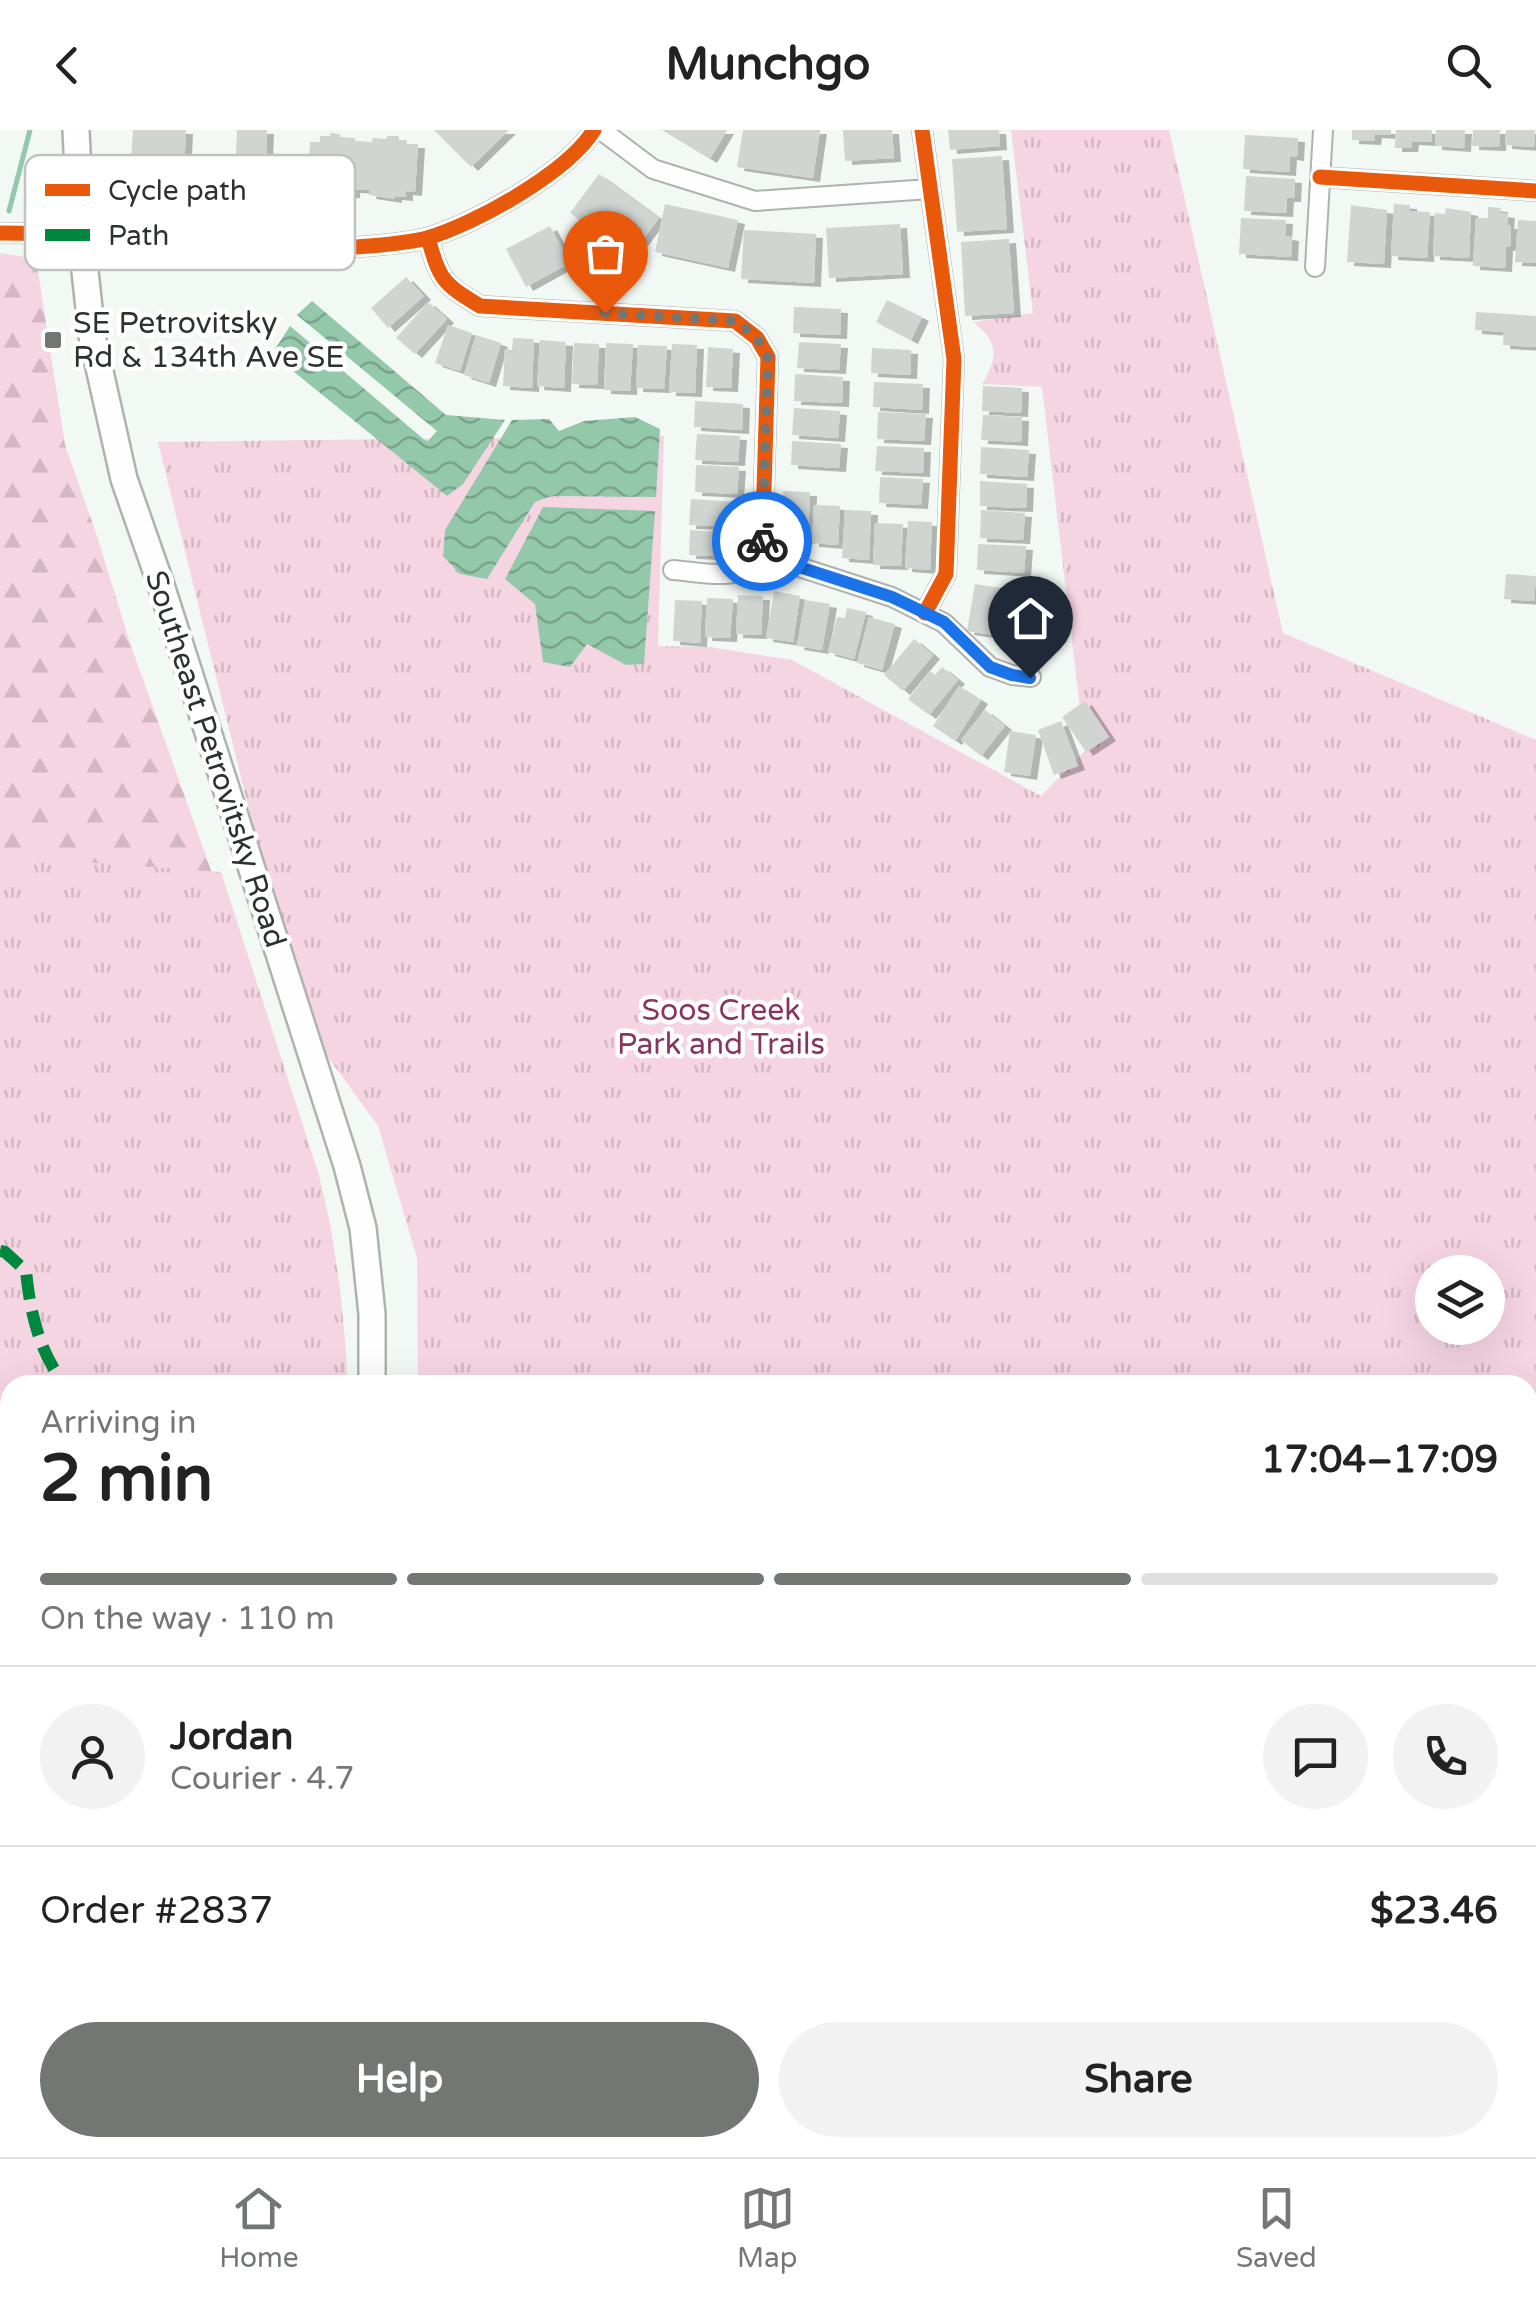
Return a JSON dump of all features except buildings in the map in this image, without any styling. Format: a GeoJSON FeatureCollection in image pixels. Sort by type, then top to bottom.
{"type":"FeatureCollection","features":[{"type":"Feature","properties":{"kind":"main road","name":"Southeast Petrovitsky Road"},"geometry":{"type":"LineString","coordinates":[[76,130],[77,155]]}},
{"type":"Feature","properties":{"kind":"main road","name":"Southeast Petrovitsky Road"},"geometry":{"type":"LineString","coordinates":[[85,270],[92,336],[124,478],[352,1181],[363,1228],[372,1314],[372,1375]]}},
{"type":"Feature","properties":{"kind":"street"},"geometry":{"type":"LineString","coordinates":[[355,247],[428,238],[506,204],[562,164],[598,130],[653,169],[755,201],[930,190]]}},
{"type":"Feature","properties":{"kind":"street"},"geometry":{"type":"LineString","coordinates":[[922,130],[954,359],[946,574],[925,613]]}},
{"type":"Feature","properties":{"kind":"street"},"geometry":{"type":"LineString","coordinates":[[1315,267],[1323,130]]}},
{"type":"Feature","properties":{"kind":"street"},"geometry":{"type":"LineString","coordinates":[[1320,177],[1536,191]]}},
{"type":"Feature","properties":{"kind":"street"},"geometry":{"type":"LineString","coordinates":[[0,233],[25,233]]}},
{"type":"Feature","properties":{"kind":"street"},"geometry":{"type":"LineString","coordinates":[[428,238],[437,271],[453,290],[480,306],[736,321],[757,338],[768,358],[762,555],[746,570],[732,573],[674,570]]}},
{"type":"Feature","properties":{"kind":"street"},"geometry":{"type":"LineString","coordinates":[[762,555],[892,597],[944,622],[990,667],[1030,678]]}},
{"type":"Feature","properties":{"kind":"green space","name":"Soos Creek Park and Trails"},"geometry":{"type":"Polygon","coordinates":[[[1011,130],[1169,130],[1283,633],[1536,740],[1536,1375],[418,1375],[417,1258],[378,1126],[301,1020],[158,442],[664,436],[658,646],[710,647],[792,660],[1041,796],[1085,751],[1042,387],[982,384],[993,358],[987,336],[973,322],[1033,313],[1011,130]]]}},
{"type":"Feature","properties":{"kind":"green space"},"geometry":{"type":"Polygon","coordinates":[[[0,253],[25,257],[25,270],[38,270],[65,445],[129,640],[242,957],[15,1375],[0,1375],[0,253]]]}},
{"type":"Feature","properties":{"kind":"green space"},"geometry":{"type":"Polygon","coordinates":[[[0,856],[221,872],[319,1175],[340,1289],[347,1375],[0,1375],[0,856]]]}},
{"type":"Feature","properties":{"kind":"water"},"geometry":{"type":"Polygon","coordinates":[[[312,301],[446,415],[505,420],[463,484],[447,496],[272,354],[290,326],[427,442],[437,431],[297,315],[312,301]]]}},
{"type":"Feature","properties":{"kind":"water"},"geometry":{"type":"Polygon","coordinates":[[[635,417],[660,429],[656,497],[552,496],[535,502],[487,579],[460,574],[443,556],[445,530],[512,420],[549,419],[559,431],[584,421],[635,417]]]}},
{"type":"Feature","properties":{"kind":"water"},"geometry":{"type":"Polygon","coordinates":[[[543,507],[655,511],[644,664],[626,665],[587,644],[570,667],[543,662],[535,604],[505,579],[543,507]]]}},
{"type":"Feature","properties":{"kind":"waterway"},"geometry":{"type":"LineString","coordinates":[[9,211],[30,130]]}},
{"type":"Feature","properties":{"kind":"marked path"},"geometry":{"type":"LineString","coordinates":[[0,1251],[26,1271],[37,1331],[58,1375]]}},
{"type":"Feature","properties":{"kind":"cycle path"},"geometry":{"type":"LineString","coordinates":[[355,247],[410,242],[470,221],[542,179],[594,130]]}},
{"type":"Feature","properties":{"kind":"cycle path"},"geometry":{"type":"LineString","coordinates":[[922,130],[954,359],[946,574],[925,613]]}},
{"type":"Feature","properties":{"kind":"cycle path"},"geometry":{"type":"LineString","coordinates":[[1320,177],[1536,191]]}},
{"type":"Feature","properties":{"kind":"cycle path"},"geometry":{"type":"LineString","coordinates":[[0,233],[25,233]]}},
{"type":"Feature","properties":{"kind":"cycle path"},"geometry":{"type":"LineString","coordinates":[[428,238],[444,279],[480,306],[735,321],[757,338],[768,357],[762,555]]}},
{"type":"Feature","properties":{"kind":"way so far"},"geometry":{"type":"LineString","coordinates":[[605,313],[736,321],[757,338],[768,358],[762,541]]}},
{"type":"Feature","properties":{"kind":"place","name":"SE Petrovitsky Rd & 134th Ave SE"},"geometry":{"type":"Point","coordinates":[53,340]}},
{"type":"Feature","properties":{"kind":"route"},"geometry":{"type":"LineString","coordinates":[[762,541],[762,555],[892,597],[944,622],[990,667],[1030,678]]}}]}
